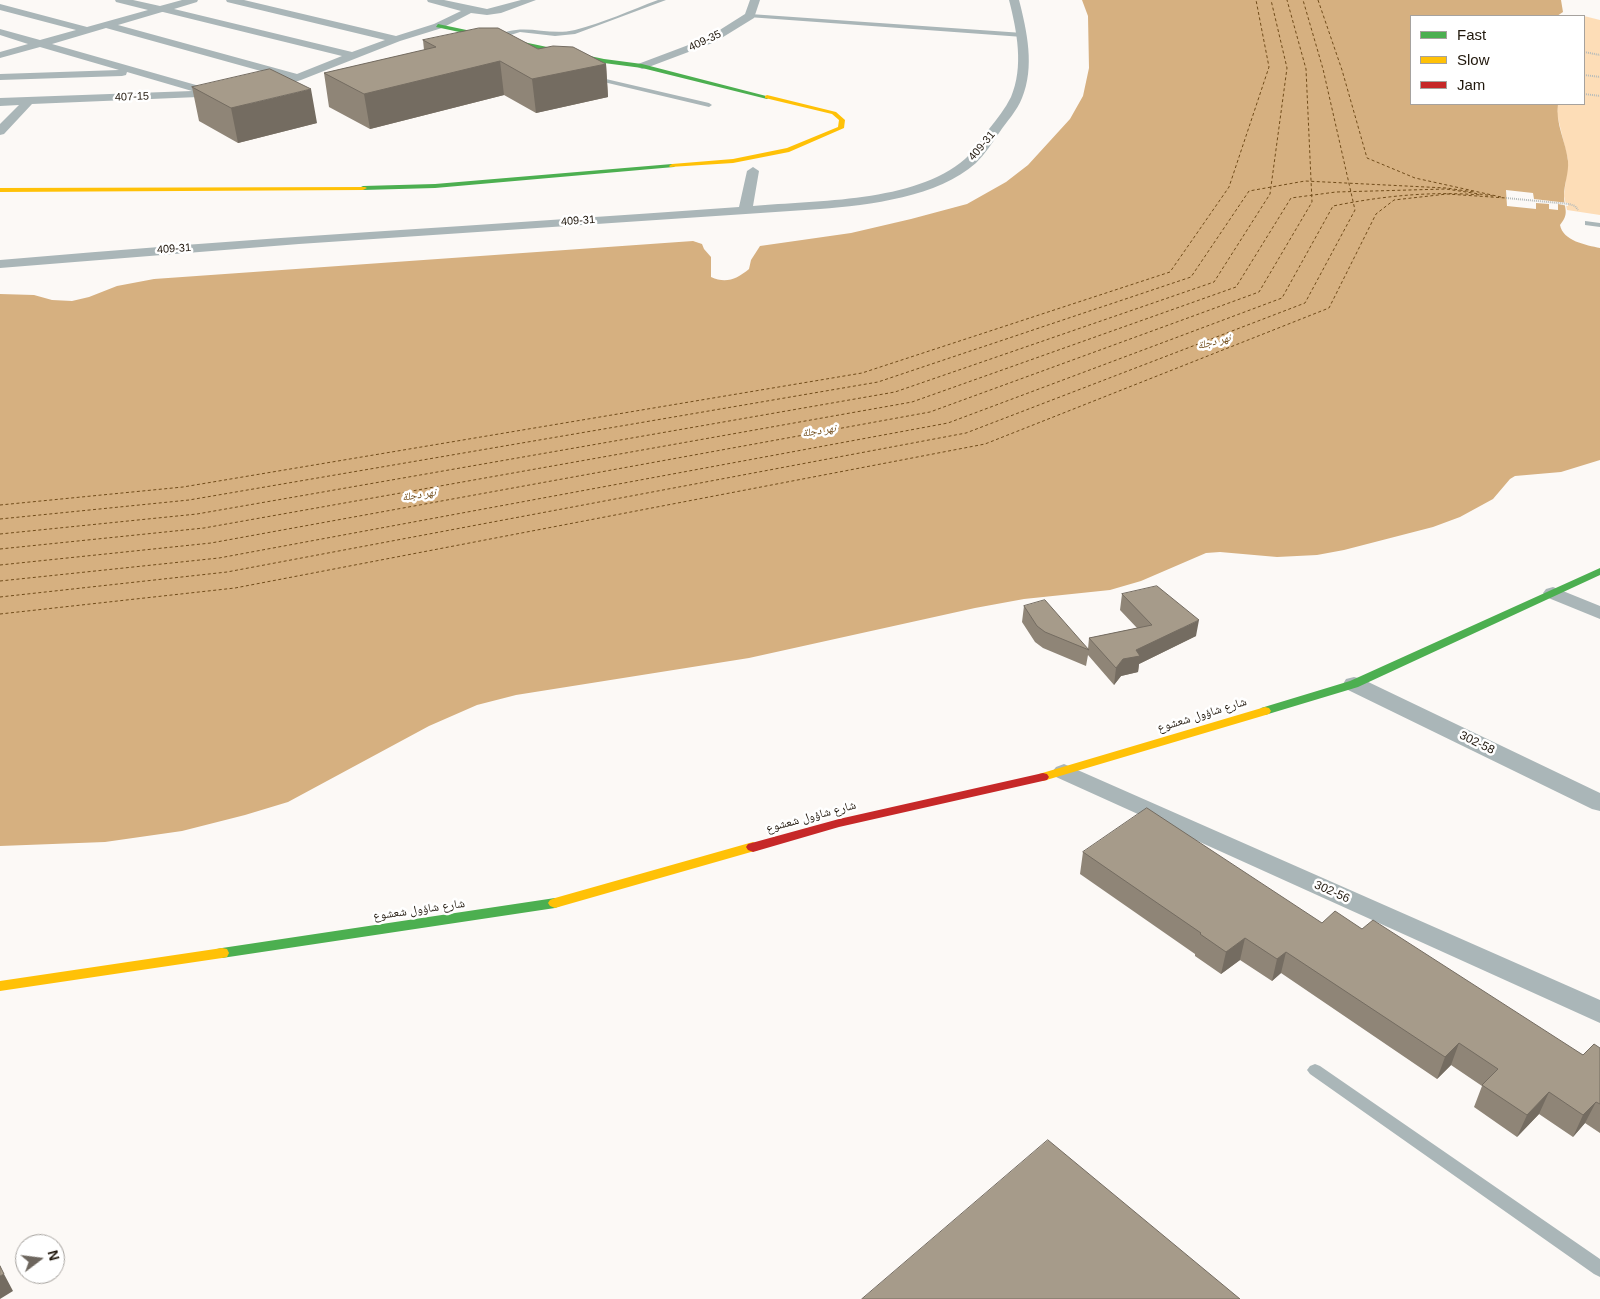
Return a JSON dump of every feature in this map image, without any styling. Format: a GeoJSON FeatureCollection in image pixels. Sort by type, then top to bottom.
{"type":"FeatureCollection","features":[{"type":"Feature","properties":{"kind":"street"},"geometry":{"type":"LineString","coordinates":[[120,0],[354,56]]}},
{"type":"Feature","properties":{"kind":"street"},"geometry":{"type":"LineString","coordinates":[[0,55],[192,0]]}},
{"type":"Feature","properties":{"kind":"street"},"geometry":{"type":"LineString","coordinates":[[231,0],[396,39]]}},
{"type":"Feature","properties":{"kind":"street"},"geometry":{"type":"LineString","coordinates":[[432,0],[470,10],[486,12],[501,10],[531,0]]}},
{"type":"Feature","properties":{"kind":"street"},"geometry":{"type":"LineString","coordinates":[[750,16],[755,0]]}},
{"type":"Feature","properties":{"kind":"street","name":"409-31"},"geometry":{"type":"LineString","coordinates":[[0,264],[248,244],[745,210],[881,198],[914,189],[945,177],[961,168],[976,157],[1008,112],[1020,87],[1023,35],[1014,0]]}},
{"type":"Feature","properties":{"kind":"street"},"geometry":{"type":"LineString","coordinates":[[0,7],[87,30]]}},
{"type":"Feature","properties":{"kind":"street"},"geometry":{"type":"LineString","coordinates":[[259,90],[297,78],[396,39],[438,26],[470,10]]}},
{"type":"Feature","properties":{"kind":"street","name":"409-35"},"geometry":{"type":"LineString","coordinates":[[642,66],[711,40],[750,16]]}},
{"type":"Feature","properties":{"kind":"street"},"geometry":{"type":"LineString","coordinates":[[106,25],[297,78]]}},
{"type":"Feature","properties":{"kind":"street"},"geometry":{"type":"LineString","coordinates":[[0,190],[347,189],[435,186],[733,161],[789,150],[841,128],[842,120],[834,113],[642,66],[604,61],[438,26]]}},
{"type":"Feature","properties":{"kind":"street"},"geometry":{"type":"LineString","coordinates":[[0,32],[215,94]]}},
{"type":"Feature","properties":{"kind":"street"},"geometry":{"type":"LineString","coordinates":[[0,77],[142,72]]}},
{"type":"Feature","properties":{"kind":"street","name":"407-15"},"geometry":{"type":"LineString","coordinates":[[0,102],[235,92]]}},
{"type":"Feature","properties":{"kind":"street"},"geometry":{"type":"LineString","coordinates":[[0,131],[29,101]]}},
{"type":"Feature","properties":{"kind":"street"},"geometry":{"type":"LineString","coordinates":[[745,210],[753,171]]}},
{"type":"Feature","properties":{"kind":"street","name":"شارع شاؤول شعشوع"},"geometry":{"type":"LineString","coordinates":[[0,986],[548,905],[839,823],[1064,772],[1354,684],[1600,571]]}},
{"type":"Feature","properties":{"kind":"street"},"geometry":{"type":"LineString","coordinates":[[1553,593],[1600,613]]}},
{"type":"Feature","properties":{"kind":"street","name":"302-58"},"geometry":{"type":"LineString","coordinates":[[1354,684],[1600,803]]}},
{"type":"Feature","properties":{"kind":"street","name":"302-56"},"geometry":{"type":"LineString","coordinates":[[1064,772],[1600,1012]]}},
{"type":"Feature","properties":{"kind":"lane"},"geometry":{"type":"LineString","coordinates":[[495,38],[520,30],[554,34],[575,32],[663,0]]}},
{"type":"Feature","properties":{"kind":"lane"},"geometry":{"type":"LineString","coordinates":[[750,16],[1023,35]]}},
{"type":"Feature","properties":{"kind":"lane"},"geometry":{"type":"LineString","coordinates":[[587,67],[604,61]]}},
{"type":"Feature","properties":{"kind":"lane"},"geometry":{"type":"LineString","coordinates":[[588,78],[606,80],[709,105]]}},
{"type":"Feature","properties":{"kind":"lane"},"geometry":{"type":"LineString","coordinates":[[1588,223],[1600,225]]}},
{"type":"Feature","properties":{"kind":"lane"},"geometry":{"type":"LineString","coordinates":[[1314,1070],[1600,1268]]}},
{"type":"Feature","properties":{"kind":"path"},"geometry":{"type":"LineString","coordinates":[[1585,52],[1600,55]]}},
{"type":"Feature","properties":{"kind":"path"},"geometry":{"type":"LineString","coordinates":[[1585,75],[1600,77]]}},
{"type":"Feature","properties":{"kind":"path"},"geometry":{"type":"LineString","coordinates":[[1585,94],[1600,96]]}},
{"type":"Feature","properties":{"kind":"path"},"geometry":{"type":"LineString","coordinates":[[1506,198],[1575,206],[1588,223]]}},
{"type":"Feature","properties":{"kind":"shaded area"},"geometry":{"type":"Polygon","coordinates":[[[1585,16],[1600,20],[1600,215],[1567,210],[1564,196],[1568,160],[1557,114],[1558,105],[1585,105],[1585,16]]]}},
{"type":"Feature","properties":{"kind":"water","name":"نهر دجلة"},"geometry":{"type":"Polygon","coordinates":[[[1082,0],[1561,0],[1563,12],[1558,15],[1410,15],[1410,105],[1558,105],[1559,125],[1568,165],[1564,192],[1566,214],[1560,225],[1570,239],[1600,248],[1600,460],[1561,472],[1515,476],[1510,479],[1493,499],[1460,517],[1433,527],[1344,550],[1317,555],[1277,557],[1220,552],[1206,553],[1141,581],[1110,590],[1024,599],[749,658],[516,695],[477,705],[429,726],[288,802],[182,831],[105,842],[0,846],[0,294],[34,295],[52,300],[72,301],[89,297],[117,286],[154,279],[693,241],[702,244],[711,257],[711,277],[722,280],[731,279],[749,269],[751,260],[760,246],[851,233],[911,219],[967,204],[1006,182],[1028,165],[1070,119],[1083,96],[1089,68],[1088,16],[1082,0]]]}},
{"type":"Feature","properties":{"kind":"pier"},"geometry":{"type":"Polygon","coordinates":[[[1506,190],[1533,193],[1534,199],[1568,203],[1568,206],[1558,204],[1558,210],[1549,209],[1549,204],[1536,203],[1536,209],[1507,206],[1506,190]]]}},
{"type":"Feature","properties":{"kind":"building"},"geometry":{"type":"Polygon","coordinates":[[[479,28],[498,28],[538,49],[553,46],[573,47],[606,64],[532,79],[500,61],[364,94],[324,73],[436,47],[423,40],[479,28]]]}},
{"type":"Feature","properties":{"kind":"building"},"geometry":{"type":"Polygon","coordinates":[[[270,69],[311,89],[231,108],[192,87],[270,69]]]}},
{"type":"Feature","properties":{"kind":"building"},"geometry":{"type":"Polygon","coordinates":[[[1157,586],[1199,620],[1136,650],[1140,656],[1123,659],[1116,668],[1089,638],[1152,625],[1122,594],[1157,586]]]}},
{"type":"Feature","properties":{"kind":"building"},"geometry":{"type":"Polygon","coordinates":[[[1045,600],[1089,650],[1045,632],[1037,626],[1024,606],[1045,600]]]}},
{"type":"Feature","properties":{"kind":"building"},"geometry":{"type":"Polygon","coordinates":[[[1147,808],[1322,923],[1335,911],[1362,929],[1373,920],[1583,1055],[1594,1044],[1600,1048],[1600,1104],[1596,1102],[1583,1115],[1549,1092],[1527,1115],[1482,1085],[1498,1069],[1459,1043],[1445,1057],[1286,952],[1277,959],[1245,938],[1226,952],[1083,852],[1147,808]]]}},
{"type":"Feature","properties":{"kind":"building"},"geometry":{"type":"Polygon","coordinates":[[[1048,1140],[1240,1299],[862,1299],[1048,1140]]]}},
{"type":"Feature","properties":{"kind":"building"},"geometry":{"type":"Polygon","coordinates":[[[0,1266],[4,1274],[0,1276],[0,1266]]]}},
{"type":"Feature","properties":{"kind":"ferry route"},"geometry":{"type":"LineString","coordinates":[[0,505],[183,487],[862,373],[1170,272],[1229,187],[1269,67],[1256,0]]}},
{"type":"Feature","properties":{"kind":"ferry route"},"geometry":{"type":"LineString","coordinates":[[1271,0],[1287,68],[1271,187]]}},
{"type":"Feature","properties":{"kind":"ferry route"},"geometry":{"type":"LineString","coordinates":[[1287,0],[1306,69],[1311,181]]}},
{"type":"Feature","properties":{"kind":"ferry route"},"geometry":{"type":"LineString","coordinates":[[1303,0],[1323,69],[1349,183]]}},
{"type":"Feature","properties":{"kind":"ferry route"},"geometry":{"type":"LineString","coordinates":[[1318,0],[1342,70],[1367,158],[1415,178],[1501,197]]}},
{"type":"Feature","properties":{"kind":"ferry route"},"geometry":{"type":"LineString","coordinates":[[1271,187],[1311,181]]}},
{"type":"Feature","properties":{"kind":"ferry route"},"geometry":{"type":"LineString","coordinates":[[1311,181],[1349,183]]}},
{"type":"Feature","properties":{"kind":"ferry route"},"geometry":{"type":"LineString","coordinates":[[1311,181],[1312,195]]}},
{"type":"Feature","properties":{"kind":"ferry route"},"geometry":{"type":"LineString","coordinates":[[1349,183],[1446,188],[1474,192]]}},
{"type":"Feature","properties":{"kind":"ferry route"},"geometry":{"type":"LineString","coordinates":[[1349,183],[1351,192]]}},
{"type":"Feature","properties":{"kind":"ferry route"},"geometry":{"type":"LineString","coordinates":[[0,519],[189,500],[878,382],[1191,277],[1249,191],[1271,187]]}},
{"type":"Feature","properties":{"kind":"ferry route"},"geometry":{"type":"LineString","coordinates":[[0,534],[197,514],[895,392],[1214,282],[1270,194],[1271,187]]}},
{"type":"Feature","properties":{"kind":"ferry route"},"geometry":{"type":"LineString","coordinates":[[1351,192],[1446,189],[1493,196]]}},
{"type":"Feature","properties":{"kind":"ferry route"},"geometry":{"type":"LineString","coordinates":[[1312,195],[1351,192]]}},
{"type":"Feature","properties":{"kind":"ferry route"},"geometry":{"type":"LineString","coordinates":[[1351,192],[1353,203]]}},
{"type":"Feature","properties":{"kind":"ferry route"},"geometry":{"type":"LineString","coordinates":[[0,614],[235,588],[985,444],[1329,308],[1376,214],[1394,200],[1447,194]]}},
{"type":"Feature","properties":{"kind":"ferry route"},"geometry":{"type":"LineString","coordinates":[[1353,203],[1407,195],[1447,194]]}},
{"type":"Feature","properties":{"kind":"ferry route"},"geometry":{"type":"LineString","coordinates":[[1447,194],[1481,195]]}},
{"type":"Feature","properties":{"kind":"ferry route"},"geometry":{"type":"LineString","coordinates":[[1447,194],[1506,198]]}},
{"type":"Feature","properties":{"kind":"ferry route"},"geometry":{"type":"LineString","coordinates":[[0,549],[204,528],[912,402],[1236,287],[1291,198],[1312,195]]}},
{"type":"Feature","properties":{"kind":"ferry route"},"geometry":{"type":"LineString","coordinates":[[0,565],[211,543],[930,412],[1259,292],[1312,202],[1312,195]]}},
{"type":"Feature","properties":{"kind":"ferry route"},"geometry":{"type":"LineString","coordinates":[[0,581],[219,558],[948,423],[1282,298],[1333,206],[1353,203]]}},
{"type":"Feature","properties":{"kind":"ferry route"},"geometry":{"type":"LineString","coordinates":[[0,597],[227,572],[966,433],[1305,303],[1355,210],[1353,203]]}},
{"type":"Feature","properties":{"kind":"traffic: fast"},"geometry":{"type":"LineString","coordinates":[[438,26],[604,61],[642,66],[767,97]]}},
{"type":"Feature","properties":{"kind":"traffic: fast"},"geometry":{"type":"LineString","coordinates":[[363,188],[435,186],[672,166]]}},
{"type":"Feature","properties":{"kind":"traffic: fast"},"geometry":{"type":"LineString","coordinates":[[1265,711],[1354,684],[1600,571]]}},
{"type":"Feature","properties":{"kind":"traffic: fast"},"geometry":{"type":"LineString","coordinates":[[222,953],[555,903]]}},
{"type":"Feature","properties":{"kind":"traffic: slow"},"geometry":{"type":"LineString","coordinates":[[672,166],[733,161],[789,150],[841,128],[842,120],[834,113],[767,97]]}},
{"type":"Feature","properties":{"kind":"traffic: slow"},"geometry":{"type":"LineString","coordinates":[[0,190],[363,188]]}},
{"type":"Feature","properties":{"kind":"traffic: slow"},"geometry":{"type":"LineString","coordinates":[[1043,777],[1265,711]]}},
{"type":"Feature","properties":{"kind":"traffic: slow"},"geometry":{"type":"LineString","coordinates":[[555,903],[753,847]]}},
{"type":"Feature","properties":{"kind":"traffic: slow"},"geometry":{"type":"LineString","coordinates":[[0,986],[222,953]]}},
{"type":"Feature","properties":{"kind":"traffic: jam"},"geometry":{"type":"LineString","coordinates":[[753,847],[839,823],[1043,777]]}}]}
